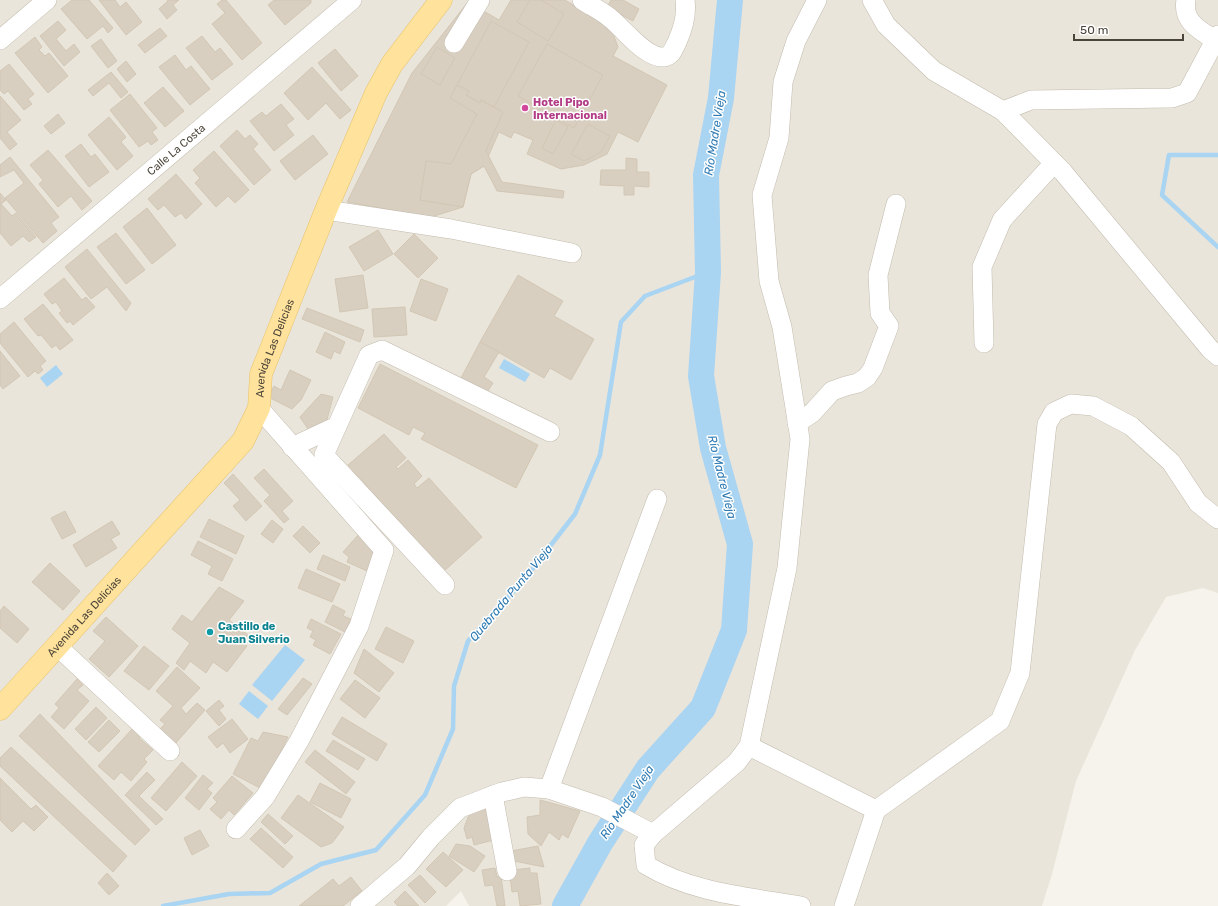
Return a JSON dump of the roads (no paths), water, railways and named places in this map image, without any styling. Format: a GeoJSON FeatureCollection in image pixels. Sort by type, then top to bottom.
{"type":"FeatureCollection","features":[{"type":"Feature","properties":{"kind":"main road","name":"Avenida Las Delicias"},"geometry":{"type":"LineString","coordinates":[[1,706],[243,441],[259,408],[261,374],[326,210],[376,93],[392,64],[441,0]]}},
{"type":"Feature","properties":{"kind":"street"},"geometry":{"type":"LineString","coordinates":[[0,40],[47,0]]}},
{"type":"Feature","properties":{"kind":"street","name":"Calle La Costa"},"geometry":{"type":"LineString","coordinates":[[0,299],[352,0]]}},
{"type":"Feature","properties":{"kind":"street"},"geometry":{"type":"LineString","coordinates":[[454,44],[480,0]]}},
{"type":"Feature","properties":{"kind":"street"},"geometry":{"type":"LineString","coordinates":[[582,0],[610,18],[644,49],[662,58],[668,56],[673,50],[682,31],[685,0]]}},
{"type":"Feature","properties":{"kind":"street"},"geometry":{"type":"LineString","coordinates":[[802,906],[710,898],[646,865],[644,845],[653,834],[737,762],[749,746],[787,568],[800,439],[782,327],[768,281],[762,195],[779,138],[783,82],[796,41],[817,0]]}},
{"type":"Feature","properties":{"kind":"street"},"geometry":{"type":"LineString","coordinates":[[872,0],[886,25],[934,71],[1003,111],[1054,163],[1210,349],[1218,356]]}},
{"type":"Feature","properties":{"kind":"street"},"geometry":{"type":"LineString","coordinates":[[1003,111],[1032,100],[1172,98],[1187,93],[1217,38],[1195,27],[1190,22],[1185,9],[1186,0]]}},
{"type":"Feature","properties":{"kind":"street"},"geometry":{"type":"LineString","coordinates":[[984,343],[982,267],[1002,220],[1054,163]]}},
{"type":"Feature","properties":{"kind":"street"},"geometry":{"type":"LineString","coordinates":[[797,423],[812,413],[832,391],[863,381],[873,368],[889,326],[888,321],[880,313],[878,275],[896,204]]}},
{"type":"Feature","properties":{"kind":"street"},"geometry":{"type":"LineString","coordinates":[[326,210],[451,228],[572,253]]}},
{"type":"Feature","properties":{"kind":"street"},"geometry":{"type":"LineString","coordinates":[[445,585],[324,455],[369,356],[382,350],[550,432]]}},
{"type":"Feature","properties":{"kind":"street"},"geometry":{"type":"LineString","coordinates":[[844,906],[876,810],[1000,721],[1020,673],[1047,424],[1054,412],[1071,404],[1093,406],[1131,426],[1171,462],[1198,503],[1218,519]]}},
{"type":"Feature","properties":{"kind":"street"},"geometry":{"type":"LineString","coordinates":[[236,829],[265,797],[300,741],[359,626],[384,550],[259,408]]}},
{"type":"Feature","properties":{"kind":"street"},"geometry":{"type":"LineString","coordinates":[[292,447],[336,426]]}},
{"type":"Feature","properties":{"kind":"street"},"geometry":{"type":"LineString","coordinates":[[549,788],[657,499]]}},
{"type":"Feature","properties":{"kind":"street"},"geometry":{"type":"LineString","coordinates":[[57,646],[170,751]]}},
{"type":"Feature","properties":{"kind":"street"},"geometry":{"type":"LineString","coordinates":[[749,746],[876,810]]}},
{"type":"Feature","properties":{"kind":"street"},"geometry":{"type":"LineString","coordinates":[[360,906],[407,866],[431,837],[460,808],[493,795],[524,787],[549,788],[609,811],[653,834]]}},
{"type":"Feature","properties":{"kind":"street"},"geometry":{"type":"LineString","coordinates":[[493,795],[507,871]]}},
{"type":"Feature","properties":{"kind":"water"},"geometry":{"type":"Polygon","coordinates":[[[504,359],[530,374],[525,382],[499,368],[504,359]]]}},
{"type":"Feature","properties":{"kind":"water"},"geometry":{"type":"Polygon","coordinates":[[[56,365],[63,374],[47,387],[40,378],[56,365]]]}},
{"type":"Feature","properties":{"kind":"water"},"geometry":{"type":"Polygon","coordinates":[[[285,645],[305,660],[272,701],[252,685],[285,645]]]}},
{"type":"Feature","properties":{"kind":"water"},"geometry":{"type":"Polygon","coordinates":[[[249,691],[268,706],[258,719],[239,704],[249,691]]]}},
{"type":"Feature","properties":{"kind":"waterway","name":"Río Madre Vieja"},"geometry":{"type":"LineString","coordinates":[[565,906],[600,843],[648,769],[703,708],[734,630],[740,544],[713,448],[701,376],[708,272],[706,175],[721,98],[730,0]]}},
{"type":"Feature","properties":{"kind":"waterway"},"geometry":{"type":"LineString","coordinates":[[1218,155],[1169,155],[1162,195],[1218,247]]}},
{"type":"Feature","properties":{"kind":"waterway","name":"Quebrada Punta Vieja"},"geometry":{"type":"LineString","coordinates":[[163,906],[229,894],[270,893],[321,864],[376,850],[425,795],[453,729],[454,686],[468,641],[523,581],[575,514],[600,455],[621,322],[645,296],[708,272]]}},
{"type":"Feature","properties":{"kind":"place","name":"Hotel Pipo Internacional"},"geometry":{"type":"Point","coordinates":[525,108]}},
{"type":"Feature","properties":{"kind":"place","name":"Castillo de Juan Silverio"},"geometry":{"type":"Point","coordinates":[210,632]}}]}
